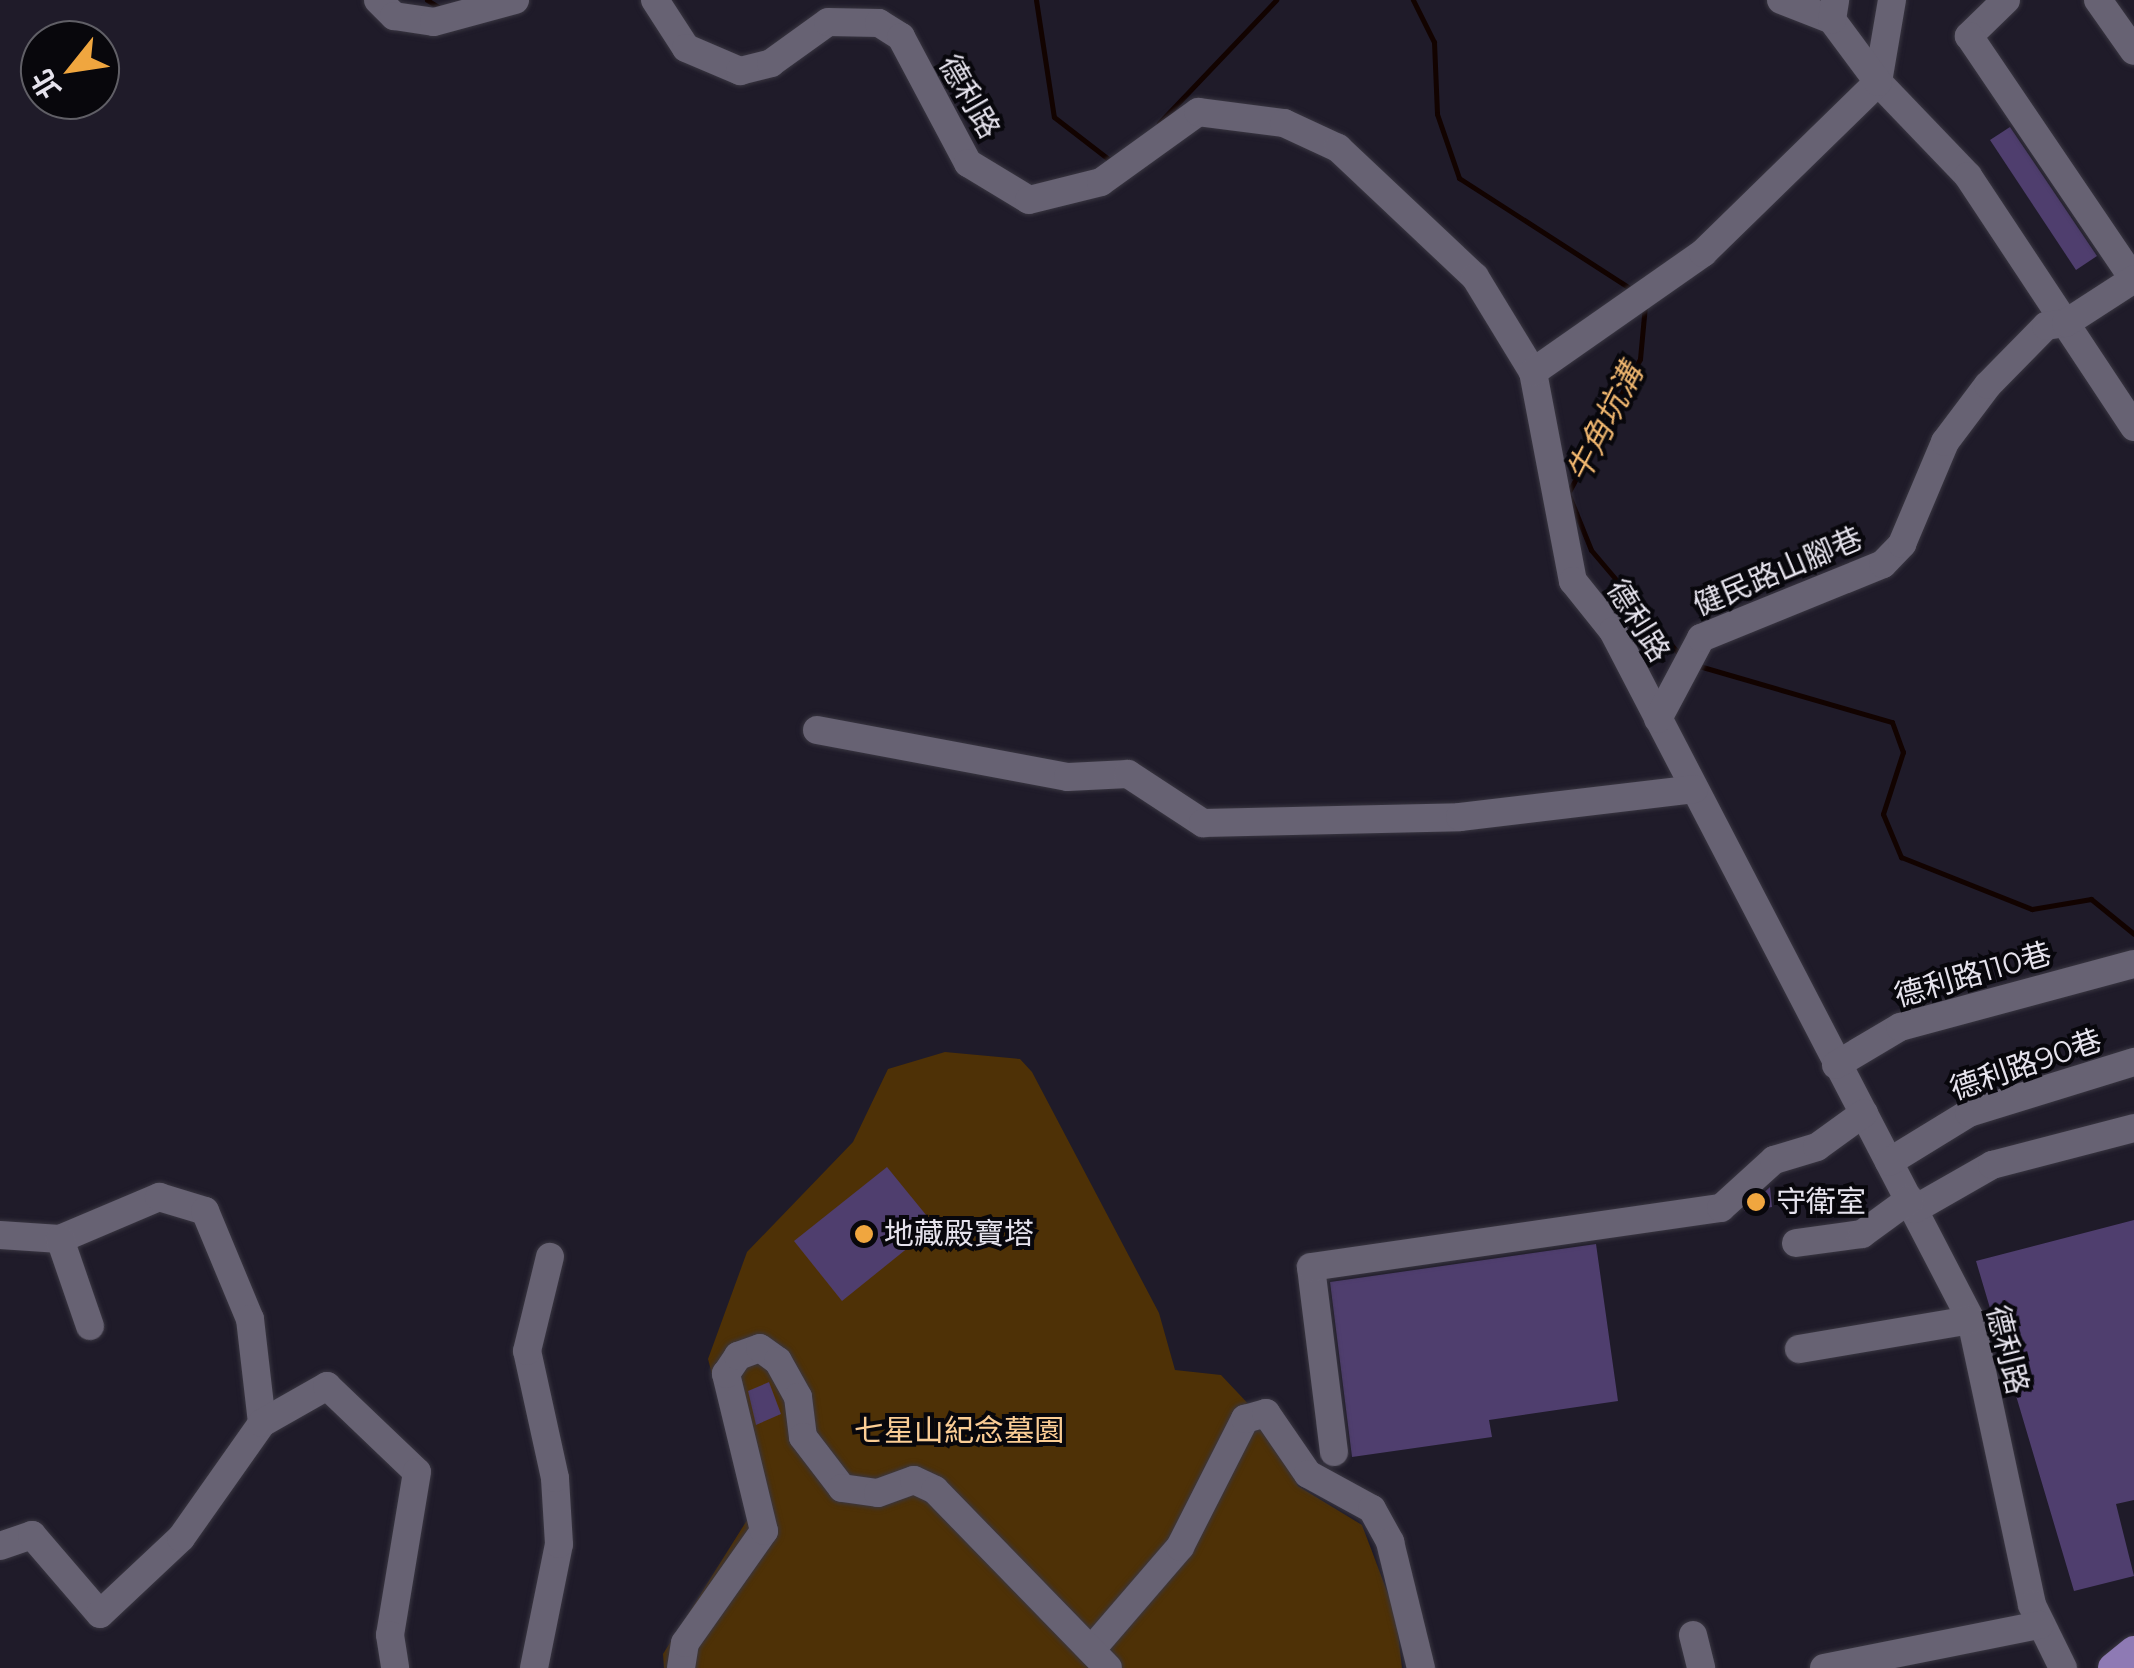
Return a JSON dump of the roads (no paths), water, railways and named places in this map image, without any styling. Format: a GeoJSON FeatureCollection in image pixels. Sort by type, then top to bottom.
{"type":"FeatureCollection","features":[{"type":"Feature","properties":{"kind":"main road"},"geometry":{"type":"LineString","coordinates":[[2114,1668],[2134,1651]]}},
{"type":"Feature","properties":{"kind":"street"},"geometry":{"type":"LineString","coordinates":[[378,0],[394,16],[434,22],[515,0]]}},
{"type":"Feature","properties":{"kind":"street","name":"德利路"},"geometry":{"type":"LineString","coordinates":[[656,0],[686,48],[740,72],[771,63],[828,22],[879,23],[900,37],[968,163],[1029,200],[1101,182],[1198,112],[1284,123],[1338,148],[1475,277],[1533,372],[1573,581],[1612,632],[1971,1320],[2040,1626],[2062,1668]]}},
{"type":"Feature","properties":{"kind":"street"},"geometry":{"type":"LineString","coordinates":[[1780,0],[1834,10],[1878,82],[1968,176],[2134,427]]}},
{"type":"Feature","properties":{"kind":"street"},"geometry":{"type":"LineString","coordinates":[[1533,372],[1703,253],[1878,82],[1892,0]]}},
{"type":"Feature","properties":{"kind":"street"},"geometry":{"type":"LineString","coordinates":[[2006,0],[1969,36],[2134,279]]}},
{"type":"Feature","properties":{"kind":"street"},"geometry":{"type":"LineString","coordinates":[[2098,0],[2134,51]]}},
{"type":"Feature","properties":{"kind":"street","name":"健民路山腳巷"},"geometry":{"type":"LineString","coordinates":[[1658,720],[1687,657],[1714,631],[1883,564],[1902,544],[1945,442],[2029,339],[2066,323],[2134,279]]}},
{"type":"Feature","properties":{"kind":"street"},"geometry":{"type":"LineString","coordinates":[[817,730],[1068,777],[1128,774],[1203,822],[1460,817],[1694,790]]}},
{"type":"Feature","properties":{"kind":"street","name":"德利路110巷"},"geometry":{"type":"LineString","coordinates":[[1836,1065],[1900,1026],[2134,964]]}},
{"type":"Feature","properties":{"kind":"street","name":"德利路90巷"},"geometry":{"type":"LineString","coordinates":[[1888,1162],[1969,1113],[2134,1062]]}},
{"type":"Feature","properties":{"kind":"street"},"geometry":{"type":"LineString","coordinates":[[1334,1452],[1311,1267],[1721,1208],[1774,1160],[1817,1147],[1864,1113]]}},
{"type":"Feature","properties":{"kind":"street"},"geometry":{"type":"LineString","coordinates":[[1796,1242],[1862,1234],[1992,1164],[2134,1128]]}},
{"type":"Feature","properties":{"kind":"street"},"geometry":{"type":"LineString","coordinates":[[0,1235],[60,1239],[159,1197],[205,1211],[250,1319],[262,1424]]}},
{"type":"Feature","properties":{"kind":"street"},"geometry":{"type":"LineString","coordinates":[[60,1239],[90,1326]]}},
{"type":"Feature","properties":{"kind":"street"},"geometry":{"type":"LineString","coordinates":[[534,1668],[559,1544],[556,1478],[526,1351],[550,1257]]}},
{"type":"Feature","properties":{"kind":"street"},"geometry":{"type":"LineString","coordinates":[[1800,1350],[1971,1320]]}},
{"type":"Feature","properties":{"kind":"street"},"geometry":{"type":"LineString","coordinates":[[680,1668],[684,1643],[764,1531],[726,1374],[738,1356],[760,1348],[798,1396],[803,1437],[832,1478],[878,1492],[914,1480],[935,1490],[1100,1658],[1180,1546],[1244,1419],[1266,1413],[1308,1474],[1372,1509],[1390,1542],[1421,1668]]}},
{"type":"Feature","properties":{"kind":"street"},"geometry":{"type":"LineString","coordinates":[[0,1546],[32,1535],[100,1614],[181,1538],[262,1424],[327,1386],[416,1472],[390,1635],[394,1668]]}},
{"type":"Feature","properties":{"kind":"street"},"geometry":{"type":"LineString","coordinates":[[1824,1668],[2040,1626]]}},
{"type":"Feature","properties":{"kind":"street"},"geometry":{"type":"LineString","coordinates":[[1694,1636],[1701,1668]]}},
{"type":"Feature","properties":{"kind":"waterway","name":"牛角坑溝"},"geometry":{"type":"LineString","coordinates":[[427,0],[440,8]]}},
{"type":"Feature","properties":{"kind":"waterway","name":"牛角坑溝"},"geometry":{"type":"LineString","coordinates":[[1036,0],[1054,117],[1111,161]]}},
{"type":"Feature","properties":{"kind":"waterway","name":"牛角坑溝"},"geometry":{"type":"LineString","coordinates":[[1159,123],[1276,0]]}},
{"type":"Feature","properties":{"kind":"waterway","name":"牛角坑溝"},"geometry":{"type":"LineString","coordinates":[[1413,0],[1434,42],[1437,114],[1459,178],[1631,289]]}},
{"type":"Feature","properties":{"kind":"waterway","name":"牛角坑溝"},"geometry":{"type":"LineString","coordinates":[[1645,305],[1640,359],[1568,493],[1591,550],[1680,655]]}},
{"type":"Feature","properties":{"kind":"waterway","name":"牛角坑溝"},"geometry":{"type":"LineString","coordinates":[[1699,666],[1892,722],[1903,752],[1883,814],[1901,857],[2032,909],[2091,899],[2134,934]]}},
{"type":"Feature","properties":{"kind":"place","name":"守衛室"},"geometry":{"type":"Point","coordinates":[1756,1202]}},
{"type":"Feature","properties":{"kind":"place","name":"地藏殿寶塔"},"geometry":{"type":"Point","coordinates":[864,1234]}},
{"type":"Feature","properties":{"kind":"park label","name":"七星山紀念墓園"},"geometry":{"type":"Point","coordinates":[959,1431]}}]}
